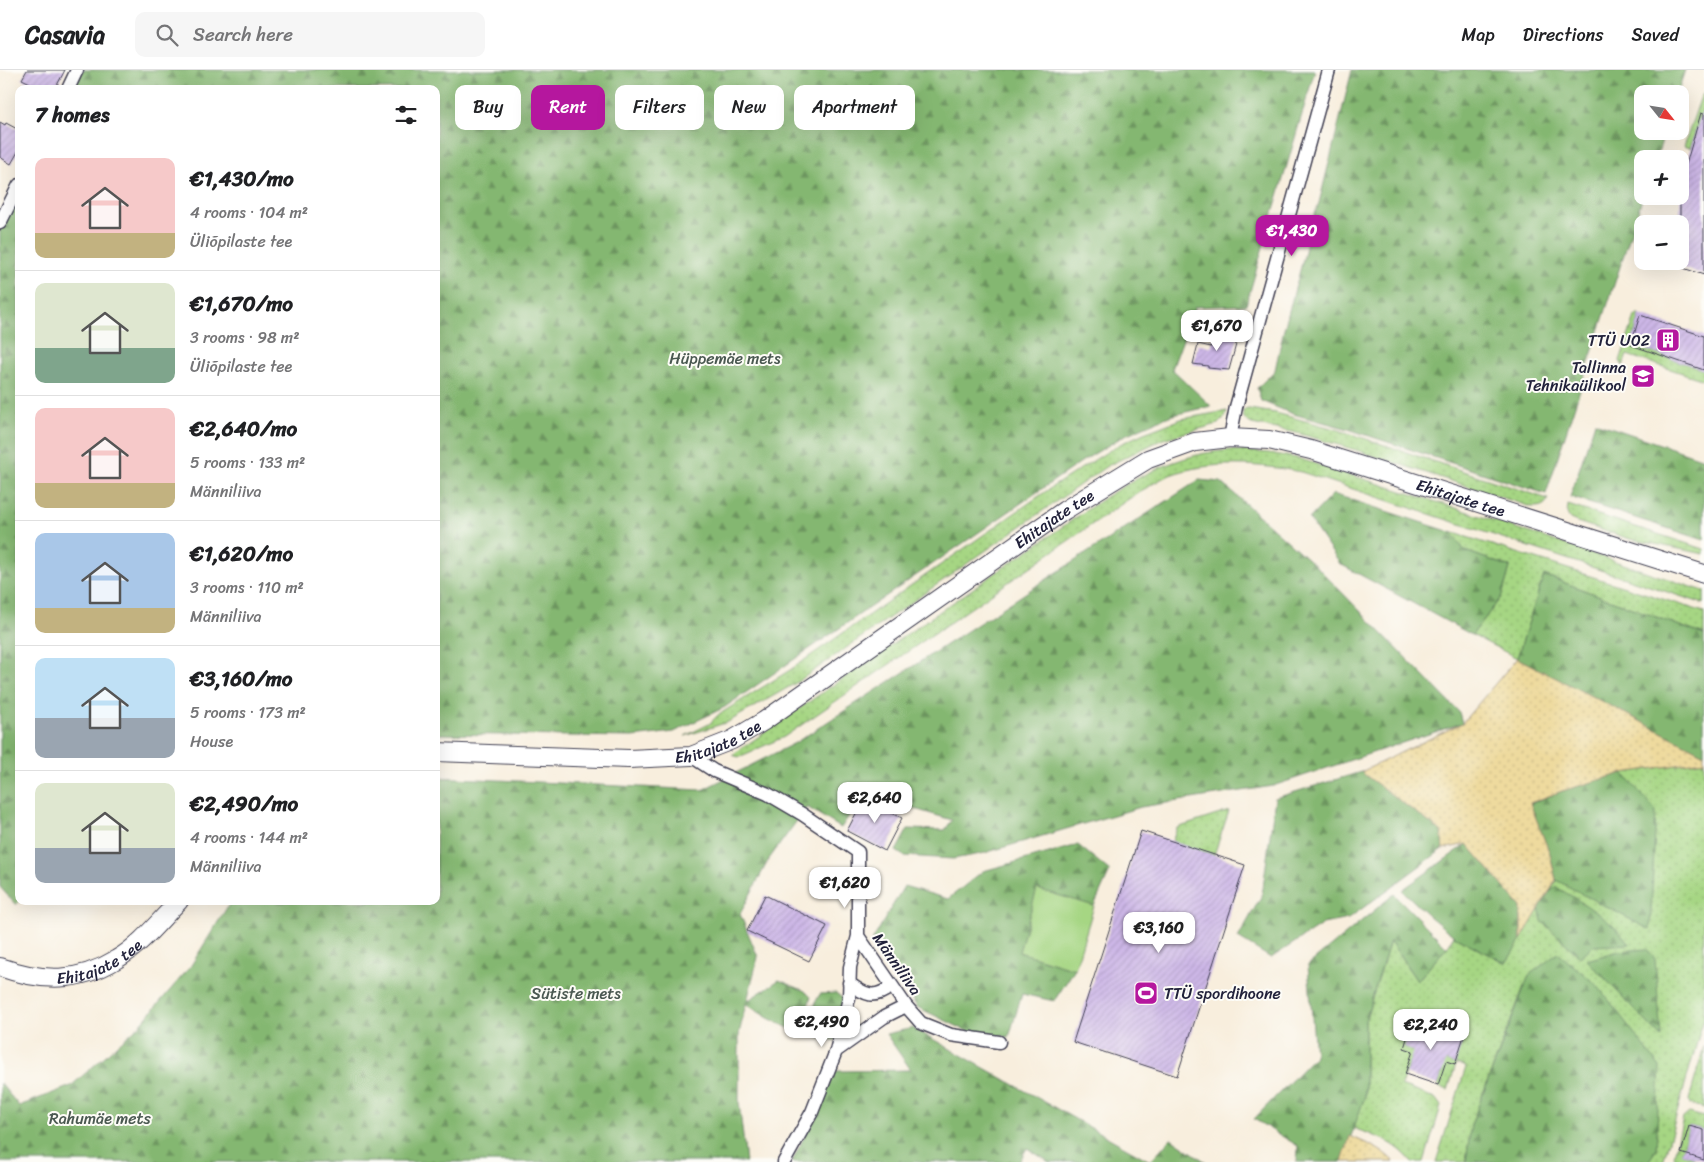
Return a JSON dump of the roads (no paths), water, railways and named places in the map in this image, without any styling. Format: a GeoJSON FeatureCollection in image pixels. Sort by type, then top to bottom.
{"type":"FeatureCollection","features":[{"type":"Feature","properties":{"kind":"main road","name":"Ehitajate tee"},"geometry":{"type":"LineString","coordinates":[[440,752],[629,759],[691,756],[732,740],[764,721],[1065,510],[1148,459],[1195,442],[1230,438],[1269,440],[1311,450],[1704,574]]}},
{"type":"Feature","properties":{"kind":"main road","name":"Ehitajate tee"},"geometry":{"type":"LineString","coordinates":[[0,967],[22,975],[43,978],[63,978],[100,968],[118,958],[139,941],[175,905]]}},
{"type":"Feature","properties":{"kind":"street"},"geometry":{"type":"LineString","coordinates":[[70,85],[77,70]]}},
{"type":"Feature","properties":{"kind":"street"},"geometry":{"type":"LineString","coordinates":[[1230,438],[1236,407],[1329,70]]}},
{"type":"Feature","properties":{"kind":"street"},"geometry":{"type":"LineString","coordinates":[[0,223],[15,192]]}},
{"type":"Feature","properties":{"kind":"street","name":"Männiliiva"},"geometry":{"type":"LineString","coordinates":[[691,756],[714,771],[768,794],[802,814],[858,852],[858,936],[906,1006],[921,1023],[951,1035],[1000,1042]]}},
{"type":"Feature","properties":{"kind":"street"},"geometry":{"type":"LineString","coordinates":[[784,1162],[812,1112],[836,1051],[849,998],[850,967],[858,936]]}},
{"type":"Feature","properties":{"kind":"street"},"geometry":{"type":"LineString","coordinates":[[849,983],[862,992],[873,995],[886,991],[892,986]]}},
{"type":"Feature","properties":{"kind":"street"},"geometry":{"type":"LineString","coordinates":[[836,1051],[889,1014],[906,1006]]}},
{"type":"Feature","properties":{"kind":"place","name":"TTÜ U02"},"geometry":{"type":"Point","coordinates":[1668,340]}},
{"type":"Feature","properties":{"kind":"place","name":"Tallinna Tehnikaülikool"},"geometry":{"type":"Point","coordinates":[1643,376]}},
{"type":"Feature","properties":{"kind":"place","name":"TTÜ spordihoone"},"geometry":{"type":"Point","coordinates":[1146,993]}},
{"type":"Feature","properties":{"kind":"park label","name":"Hüppemäe mets"},"geometry":{"type":"Point","coordinates":[725,358]}},
{"type":"Feature","properties":{"kind":"park label","name":"Sütiste mets"},"geometry":{"type":"Point","coordinates":[576,993]}},
{"type":"Feature","properties":{"kind":"park label","name":"Rahumäe mets"},"geometry":{"type":"Point","coordinates":[100,1118]}}]}
